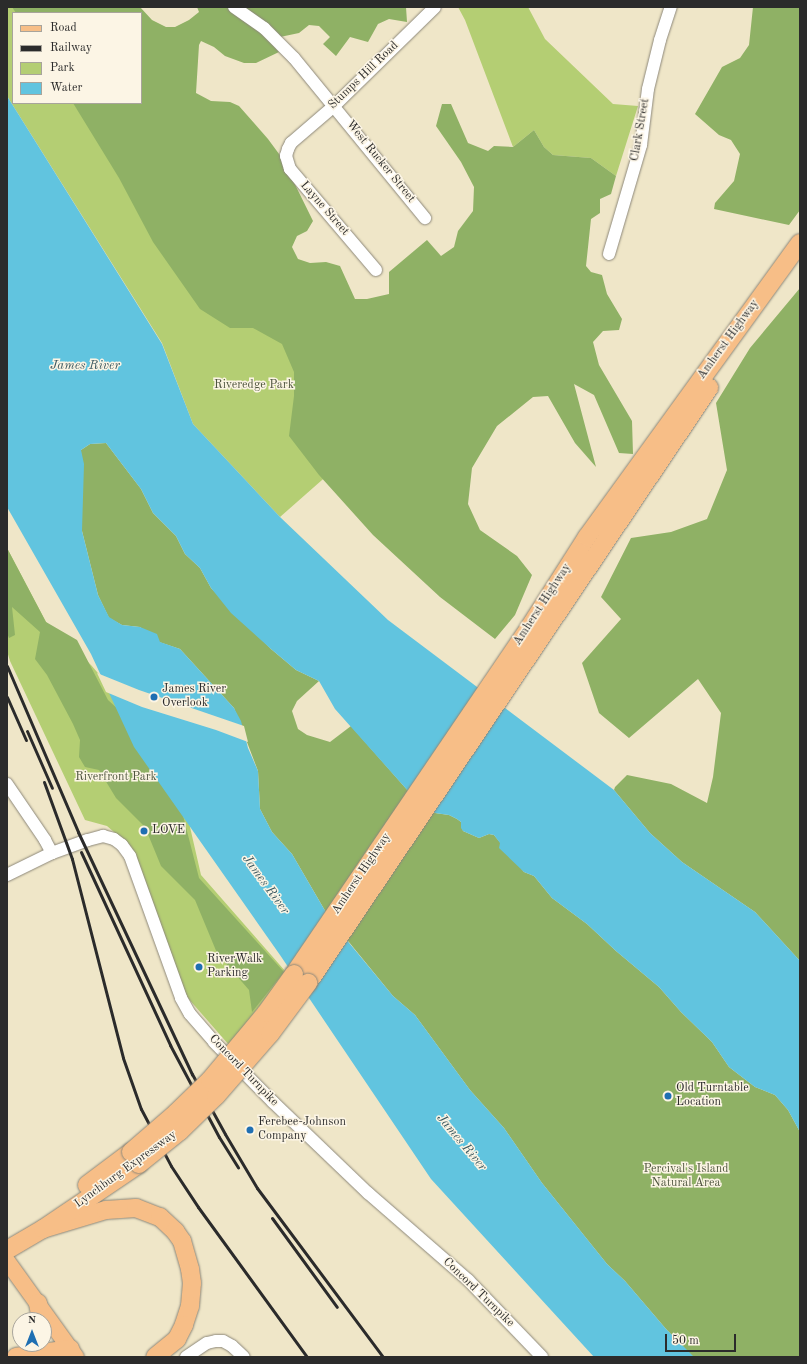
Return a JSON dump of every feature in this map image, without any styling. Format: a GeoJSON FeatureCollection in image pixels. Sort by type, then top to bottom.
{"type":"FeatureCollection","features":[{"type":"Feature","properties":{"kind":"highway","name":"Amherst Highway"},"geometry":{"type":"LineString","coordinates":[[535,633],[587,537],[800,243]]}},
{"type":"Feature","properties":{"kind":"highway","name":"Amherst Highway"},"geometry":{"type":"LineString","coordinates":[[301,978],[535,633],[800,261]]}},
{"type":"Feature","properties":{"kind":"highway","name":"Lynchburg Expressway"},"geometry":{"type":"LineString","coordinates":[[7,1250],[43,1229],[135,1158],[176,1113],[210,1080],[261,1019],[301,978]]}},
{"type":"Feature","properties":{"kind":"highway","name":"Lynchburg Expressway"},"geometry":{"type":"LineString","coordinates":[[7,1237],[135,1158]]}},
{"type":"Feature","properties":{"kind":"highway"},"geometry":{"type":"LineString","coordinates":[[43,1229],[118,1208],[136,1208],[152,1212],[168,1222],[182,1241],[187,1255],[192,1283],[190,1306],[184,1325],[176,1339],[155,1357]]}},
{"type":"Feature","properties":{"kind":"highway"},"geometry":{"type":"LineString","coordinates":[[38,1302],[40,1312]]}},
{"type":"Feature","properties":{"kind":"highway"},"geometry":{"type":"LineString","coordinates":[[17,1357],[27,1352]]}},
{"type":"Feature","properties":{"kind":"highway"},"geometry":{"type":"LineString","coordinates":[[17,1357],[73,1353]]}},
{"type":"Feature","properties":{"kind":"main road"},"geometry":{"type":"LineString","coordinates":[[10,1265],[38,1302],[73,1353]]}},
{"type":"Feature","properties":{"kind":"street","name":"West Rucker Street"},"geometry":{"type":"LineString","coordinates":[[234,7],[273,36],[334,106],[425,218]]}},
{"type":"Feature","properties":{"kind":"street","name":"Stumps Hill Road"},"geometry":{"type":"LineString","coordinates":[[291,143],[334,106],[435,7]]}},
{"type":"Feature","properties":{"kind":"street","name":"Clark Street"},"geometry":{"type":"LineString","coordinates":[[609,254],[641,145],[648,89],[660,40],[671,7]]}},
{"type":"Feature","properties":{"kind":"street","name":"Layne Street"},"geometry":{"type":"LineString","coordinates":[[291,143],[286,156],[290,170],[376,270]]}},
{"type":"Feature","properties":{"kind":"street"},"geometry":{"type":"LineString","coordinates":[[7,784],[52,853],[7,874]]}},
{"type":"Feature","properties":{"kind":"street","name":"Concord Turnpike"},"geometry":{"type":"LineString","coordinates":[[52,853],[103,836],[114,839],[122,845],[130,856],[181,998],[190,1014],[214,1042],[273,1102],[368,1193],[468,1280],[542,1357]]}},
{"type":"Feature","properties":{"kind":"street"},"geometry":{"type":"LineString","coordinates":[[186,1357],[207,1343],[216,1341],[223,1341],[232,1346],[244,1357]]}},
{"type":"Feature","properties":{"kind":"green space","name":"Riveredge Park"},"geometry":{"type":"Polygon","coordinates":[[[7,7],[77,7],[80,12],[12,12],[12,104],[7,96],[7,7]]]}},
{"type":"Feature","properties":{"kind":"green space"},"geometry":{"type":"Polygon","coordinates":[[[12,7],[140,7],[152,20],[166,27],[175,27],[189,20],[199,12],[197,7],[227,7],[259,29],[279,52],[256,63],[244,63],[225,56],[214,47],[201,41],[199,45],[196,93],[211,101],[230,102],[239,106],[268,139],[282,158],[313,221],[307,231],[297,236],[292,247],[298,259],[310,263],[326,262],[340,266],[355,299],[367,299],[389,294],[389,272],[427,240],[441,256],[454,247],[458,231],[473,211],[474,187],[461,162],[436,126],[442,104],[451,104],[468,143],[488,151],[494,146],[513,147],[534,130],[544,147],[553,155],[591,158],[616,176],[611,194],[600,199],[600,213],[591,219],[586,266],[591,272],[602,275],[607,294],[622,319],[619,330],[603,331],[593,342],[599,365],[632,421],[633,454],[619,453],[594,395],[574,384],[596,467],[575,443],[548,396],[533,397],[497,426],[472,468],[468,504],[480,530],[517,556],[532,575],[515,615],[495,639],[440,597],[373,535],[319,475],[289,436],[294,396],[294,372],[282,344],[253,328],[230,328],[200,309],[153,242],[119,178],[74,104],[142,104],[142,12],[15,12],[12,7]]]}},
{"type":"Feature","properties":{"kind":"green space"},"geometry":{"type":"Polygon","coordinates":[[[241,7],[406,7],[407,22],[389,19],[378,24],[368,42],[350,37],[336,56],[323,44],[330,37],[319,26],[309,25],[299,33],[280,37],[241,7]]]}},
{"type":"Feature","properties":{"kind":"green space"},"geometry":{"type":"Polygon","coordinates":[[[458,7],[528,7],[545,39],[613,104],[638,106],[616,176],[591,158],[553,155],[544,147],[534,130],[513,147],[465,20],[458,7]]]}},
{"type":"Feature","properties":{"kind":"green space"},"geometry":{"type":"Polygon","coordinates":[[[753,7],[800,7],[800,210],[789,225],[714,209],[715,203],[734,181],[740,154],[731,140],[719,135],[695,114],[722,67],[740,58],[749,45],[753,7]]]}},
{"type":"Feature","properties":{"kind":"green space","name":"Riveredge Park"},"geometry":{"type":"Polygon","coordinates":[[[12,104],[142,104],[372,436],[280,517],[193,424],[162,343],[12,104]]]}},
{"type":"Feature","properties":{"kind":"green space"},"geometry":{"type":"Polygon","coordinates":[[[800,288],[800,961],[755,912],[682,862],[650,833],[614,790],[615,787],[627,775],[671,784],[707,803],[713,777],[721,713],[698,679],[629,738],[599,713],[582,663],[621,619],[601,597],[631,538],[671,532],[707,519],[727,470],[716,403],[750,348],[800,288]]]}},
{"type":"Feature","properties":{"kind":"green space"},"geometry":{"type":"Polygon","coordinates":[[[106,443],[141,489],[153,513],[176,536],[185,554],[200,568],[211,588],[271,649],[296,670],[319,681],[297,701],[292,711],[298,729],[307,735],[330,742],[351,726],[409,792],[327,914],[292,854],[272,832],[260,809],[258,771],[234,708],[180,649],[159,642],[140,627],[122,625],[109,618],[98,595],[82,531],[81,450],[90,444],[106,443]]]}},
{"type":"Feature","properties":{"kind":"green space","name":"Riverfront Park"},"geometry":{"type":"Polygon","coordinates":[[[7,548],[46,622],[91,665],[140,722],[182,792],[201,875],[286,972],[229,1045],[187,997],[128,844],[107,826],[85,820],[10,661],[7,651],[7,548]]]}},
{"type":"Feature","properties":{"kind":"green space"},"geometry":{"type":"Polygon","coordinates":[[[7,548],[46,622],[77,640],[108,700],[132,722],[178,796],[199,878],[284,972],[252,1012],[249,990],[217,953],[195,900],[161,866],[145,827],[116,798],[99,770],[85,767],[79,757],[80,740],[73,724],[47,675],[35,659],[40,632],[12,607],[15,635],[9,638],[7,633],[7,548]]]}},
{"type":"Feature","properties":{"kind":"green space","name":"Percival's Island Natural Area"},"geometry":{"type":"Polygon","coordinates":[[[430,808],[435,813],[449,815],[457,819],[461,822],[463,831],[479,838],[489,834],[494,835],[524,872],[534,876],[552,898],[587,924],[616,951],[659,987],[681,1012],[712,1042],[729,1067],[755,1087],[775,1095],[788,1110],[800,1132],[800,1357],[692,1356],[666,1329],[625,1281],[607,1264],[542,1183],[504,1128],[470,1090],[415,1015],[393,996],[344,936],[430,808]]]}},
{"type":"Feature","properties":{"kind":"water","name":"James River"},"geometry":{"type":"Polygon","coordinates":[[[7,96],[162,344],[193,424],[280,517],[388,620],[614,790],[650,833],[682,862],[755,912],[800,961],[800,1132],[788,1110],[775,1095],[755,1087],[729,1067],[712,1042],[681,1012],[659,987],[616,951],[587,924],[552,898],[534,876],[524,872],[499,848],[500,843],[494,835],[489,834],[479,838],[463,831],[461,828],[461,822],[457,819],[449,815],[435,813],[409,792],[335,709],[319,681],[296,670],[231,613],[211,588],[200,568],[185,554],[176,536],[153,513],[141,489],[106,443],[90,444],[81,450],[84,464],[82,531],[98,595],[109,617],[122,625],[140,627],[157,634],[160,642],[180,649],[234,708],[241,721],[248,748],[258,771],[260,809],[272,832],[292,854],[331,921],[393,996],[415,1015],[470,1090],[504,1128],[542,1183],[607,1264],[625,1281],[666,1329],[694,1357],[594,1357],[431,1179],[280,955],[134,747],[91,654],[7,507],[7,96]]]}},
{"type":"Feature","properties":{"kind":"pier"},"geometry":{"type":"Polygon","coordinates":[[[97,673],[139,690],[244,726],[248,742],[216,730],[142,707],[106,692],[97,673]]]}},
{"type":"Feature","properties":{"kind":"railway"},"geometry":{"type":"LineString","coordinates":[[7,666],[78,832],[192,1074],[257,1188],[383,1357]]}},
{"type":"Feature","properties":{"kind":"railway"},"geometry":{"type":"LineString","coordinates":[[7,697],[26,740]]}},
{"type":"Feature","properties":{"kind":"railway"},"geometry":{"type":"LineString","coordinates":[[27,731],[52,788]]}},
{"type":"Feature","properties":{"kind":"railway"},"geometry":{"type":"LineString","coordinates":[[44,782],[72,859],[123,1058],[141,1109],[171,1166],[198,1207],[307,1357]]}},
{"type":"Feature","properties":{"kind":"railway"},"geometry":{"type":"LineString","coordinates":[[81,852],[170,1045],[219,1137],[238,1167]]}},
{"type":"Feature","properties":{"kind":"railway"},"geometry":{"type":"LineString","coordinates":[[272,1218],[337,1307]]}},
{"type":"Feature","properties":{"kind":"place","name":"James River Overlook"},"geometry":{"type":"Point","coordinates":[154,697]}},
{"type":"Feature","properties":{"kind":"place","name":"LOVE"},"geometry":{"type":"Point","coordinates":[144,831]}},
{"type":"Feature","properties":{"kind":"place","name":"RiverWalk Parking"},"geometry":{"type":"Point","coordinates":[199,967]}},
{"type":"Feature","properties":{"kind":"place","name":"Old Turntable Location"},"geometry":{"type":"Point","coordinates":[668,1096]}},
{"type":"Feature","properties":{"kind":"place","name":"Ferebee-Johnson Company"},"geometry":{"type":"Point","coordinates":[250,1130]}}]}
